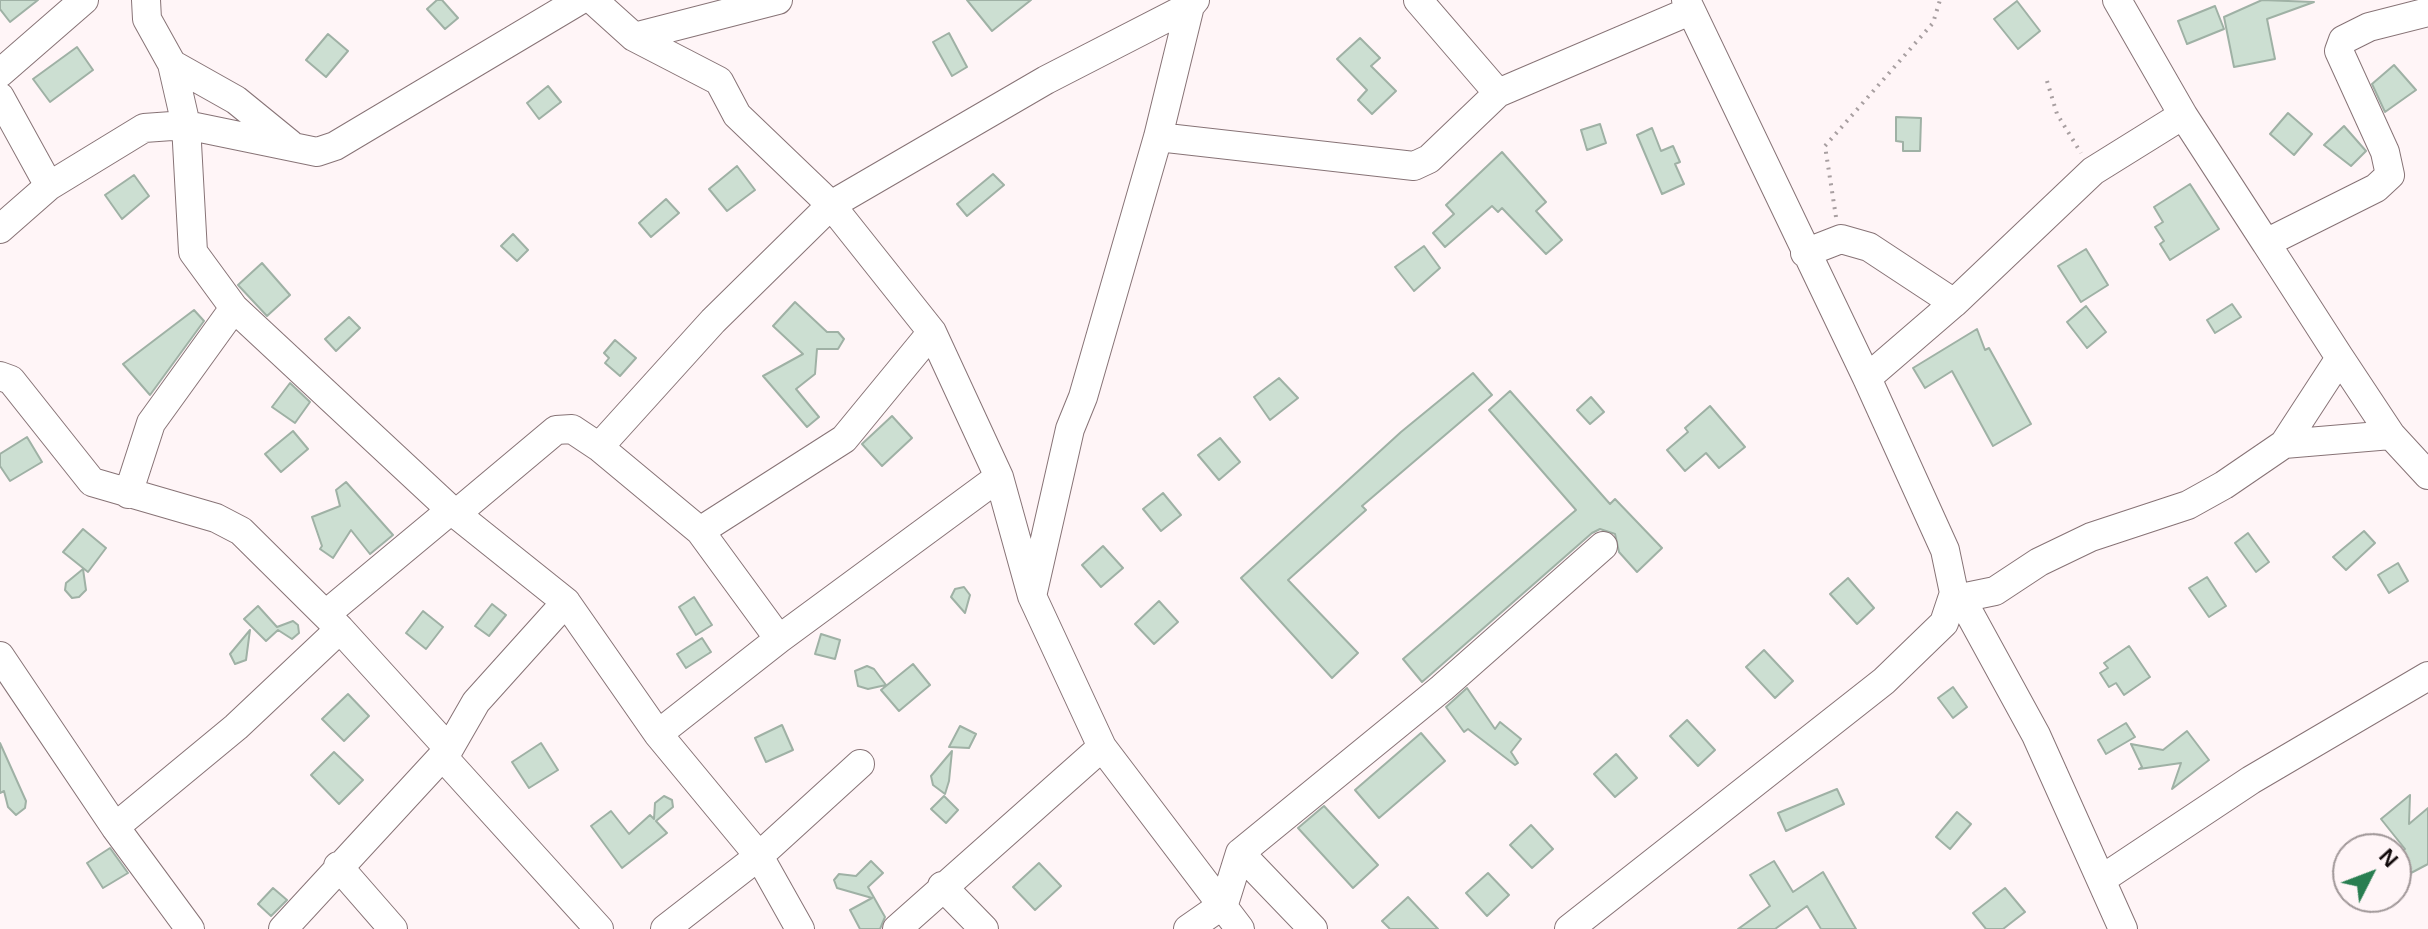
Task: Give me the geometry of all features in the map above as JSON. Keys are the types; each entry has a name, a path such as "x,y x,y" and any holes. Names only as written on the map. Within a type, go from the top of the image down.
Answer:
{"street":[{"path":"0,73 84,0"},
{"path":"146,0 147,19 172,64 186,125 193,252 234,308 454,511 566,602 658,734 759,856 800,929"},
{"path":"0,229 49,186 136,130 186,125 317,152 335,146 580,0"},
{"path":"593,0 634,37 719,81 737,115 831,205 932,332 999,477 1032,596 1102,747 1240,929"},
{"path":"634,37 778,0"},
{"path":"1418,0 1498,93"},
{"path":"1032,596 1070,429 1083,397 1158,137 1192,3"},
{"path":"599,447 713,321 831,205 1046,80 1192,3"},
{"path":"2126,3 2183,115 2391,435 2428,475"},
{"path":"1158,137 1414,166 1429,159 1498,93 1688,6 1867,378 1945,550 1957,596 2036,735 2123,929"},
{"path":"2266,243 2376,188 2390,175 2385,152 2339,51 2343,40 2355,33 2428,12"},
{"path":"172,64 236,100 294,147"},
{"path":"0,97 49,186"},
{"path":"1867,378 1954,303 2093,171 2183,115"},
{"path":"1805,253 1841,239 1884,254 1954,303"},
{"path":"128,494 151,423 234,308"},
{"path":"700,531 844,439 932,332"},
{"path":"1957,596 1995,591 2039,562 2091,537 2188,505 2284,444 2340,358"},
{"path":"0,376 11,380 87,477 128,494 227,522 333,621 449,749"},
{"path":"115,827 236,727 333,621 454,511 556,430 572,429 599,447 700,531 779,639"},
{"path":"2284,444 2391,435"},
{"path":"658,734 779,639 999,477"},
{"path":"1188,929 1224,904 1231,872 1240,853 1442,688 1603,546"},
{"path":"1569,929 1884,681 1944,623 1957,596"},
{"path":"566,602 476,702 444,758 599,929"},
{"path":"0,656 8,690 190,929"},
{"path":"2102,879 2251,780 2428,676"},
{"path":"897,929 1102,747"},
{"path":"283,929 449,749"},
{"path":"665,929 759,856 860,764"},
{"path":"1240,853 1313,929"},
{"path":"338,866 393,929"},
{"path":"942,886 984,929"}],"path":[{"path":"1841,239 1825,146 1933,23 1940,0"},
{"path":"2047,81 2057,114 2093,171"}],"building":[{"path":"0,0 38,0 10,22 0,9"},
{"path":"437,0 442,0 458,18 445,29 427,9"},
{"path":"967,0 1031,0 992,31"},
{"path":"2262,0 2314,2 2267,19 2275,59 2234,67 2224,17"},
{"path":"2017,1 2040,31 2018,49 1994,19"},
{"path":"2215,6 2224,29 2187,44 2178,21"},
{"path":"949,33 967,67 952,76 933,42"},
{"path":"328,34 348,51 326,77 306,60"},
{"path":"1360,38 1380,58 1371,66 1396,91 1372,114 1358,100 1367,90 1337,59"},
{"path":"77,47 93,70 50,102 33,79"},
{"path":"2394,65 2416,90 2385,112 2372,84"},
{"path":"548,86 561,102 539,119 527,103"},
{"path":"2288,113 2312,134 2294,155 2270,134"},
{"path":"1896,117 1921,118 1920,151 1903,151 1903,142 1896,141"},
{"path":"1600,124 1606,143 1587,150 1581,130"},
{"path":"2344,126 2366,151 2351,166 2324,145"},
{"path":"1652,128 1661,151 1673,146 1680,162 1675,164 1684,184 1662,194 1637,135"},
{"path":"1502,152 1546,202 1536,211 1562,240 1546,254 1502,208 1498,212 1492,206 1445,247 1433,233 1454,214 1446,205"},
{"path":"737,166 755,190 727,211 709,189"},
{"path":"993,174 1004,185 967,216 957,204"},
{"path":"134,175 149,196 122,219 105,195"},
{"path":"2190,184 2219,229 2170,260 2160,244 2164,241 2155,227 2163,222 2154,207"},
{"path":"666,199 679,213 651,237 639,223"},
{"path":"513,234 528,250 517,261 501,246"},
{"path":"1424,246 1440,268 1414,291 1395,267"},
{"path":"2086,249 2108,285 2081,302 2058,266"},
{"path":"262,263 290,295 267,316 238,285"},
{"path":"795,302 827,332 838,332 844,339 838,349 817,349 815,374 796,389 819,417 807,427 763,376 803,354 773,326"},
{"path":"2232,304 2241,317 2215,333 2207,320"},
{"path":"2086,306 2106,332 2087,348 2067,322"},
{"path":"194,310 204,321 150,395 123,364"},
{"path":"349,317 360,328 336,351 325,339"},
{"path":"1977,329 1985,350 1989,348 2031,424 1993,446 1952,371 1925,388 1913,368"},
{"path":"615,340 636,358 620,376 605,363 609,358 604,353"},
{"path":"1473,373 1492,395 1362,506 1366,510 1288,580 1358,653 1332,678 1241,578 1401,432"},
{"path":"1279,378 1298,398 1270,420 1254,397"},
{"path":"290,383 310,402 295,423 272,407"},
{"path":"1510,391 1610,504 1615,499 1662,548 1637,572 1619,552 1615,534 1600,529 1592,533 1422,682 1403,659 1576,510 1489,410"},
{"path":"1591,397 1604,412 1590,424 1577,410"},
{"path":"1710,406 1745,447 1719,468 1706,453 1685,471 1667,450 1688,432 1685,428"},
{"path":"892,416 912,438 882,466 862,444"},
{"path":"293,431 308,449 281,472 265,454"},
{"path":"27,437 42,462 10,481 0,466 0,454"},
{"path":"1220,438 1240,462 1219,480 1198,455"},
{"path":"346,482 393,535 370,554 351,530 333,558 320,549 322,546 312,517 340,506 336,490"},
{"path":"1163,493 1181,515 1161,531 1143,509"},
{"path":"83,529 106,548 88,572 63,552"},
{"path":"2364,531 2375,543 2346,570 2333,557"},
{"path":"2248,533 2269,562 2256,572 2235,543"},
{"path":"1103,546 1123,568 1101,587 1082,565"},
{"path":"2398,563 2408,581 2389,593 2378,575"},
{"path":"83,569 86,590 79,597 72,598 65,590 66,583"},
{"path":"2207,577 2226,606 2209,617 2189,588"},
{"path":"1848,578 1874,608 1857,624 1830,594"},
{"path":"964,587 970,595 965,613 951,597 955,589"},
{"path":"694,597 712,625 696,635 679,607"},
{"path":"1159,601 1178,622 1154,644 1135,624"},
{"path":"492,604 506,615 489,636 475,626"},
{"path":"258,606 277,627 293,621 298,625 299,633 292,639 278,630 266,641 244,619"},
{"path":"423,611 443,627 426,649 406,633"},
{"path":"250,630 246,660 235,664 230,654"},
{"path":"821,634 840,640 835,659 815,654"},
{"path":"702,638 711,652 686,668 677,654"},
{"path":"2129,646 2150,677 2124,695 2116,683 2109,687 2100,673 2108,668 2104,663"},
{"path":"1764,650 1793,681 1775,698 1746,667"},
{"path":"913,664 930,685 899,711 881,690"},
{"path":"867,666 874,669 886,685 868,689 858,686 855,671"},
{"path":"1953,687 1967,707 1953,718 1938,698"},
{"path":"1467,688 1495,729 1500,722 1521,739 1511,752 1518,763 1515,765 1468,729 1464,732 1446,707"},
{"path":"348,694 369,716 344,741 322,719"},
{"path":"1687,720 1715,750 1698,766 1670,736"},
{"path":"2126,723 2135,737 2106,754 2098,740"},
{"path":"782,725 793,750 766,762 755,738"},
{"path":"960,726 976,734 969,748 949,747"},
{"path":"2187,731 2209,760 2172,789 2181,763 2139,769 2142,767 2131,744 2163,750"},
{"path":"1421,733 1445,761 1379,818 1355,790"},
{"path":"0,743 26,801 25,808 16,815 8,807 4,791 0,793"},
{"path":"541,743 558,770 529,788 512,762"},
{"path":"952,751 945,794 933,785 931,776"},
{"path":"334,752 363,780 339,804 311,775"},
{"path":"1616,754 1637,778 1615,797 1594,774"},
{"path":"1837,789 1844,804 1786,831 1778,813"},
{"path":"2410,795 2409,824 2428,808 2428,864 2412,872 2412,833 2392,833 2381,819"},
{"path":"664,796 672,800 673,807 656,821 667,833 622,868 591,826 611,811 629,834 650,815 654,819 655,803"},
{"path":"944,796 958,810 946,823 931,809"},
{"path":"1324,806 1378,865 1353,888 1298,828"},
{"path":"1957,812 1971,824 1950,849 1936,837"},
{"path":"1531,825 1553,849 1532,868 1510,845"},
{"path":"110,848 128,873 103,888 87,863"},
{"path":"871,861 883,873 868,887 885,917 880,929 860,929 850,910 872,898 837,888 834,880 839,874 856,876"},
{"path":"1774,861 1793,892 1823,872 1856,929 1821,929 1807,906 1775,929 1738,929 1770,906 1750,875"},
{"path":"1039,863 1061,886 1035,910 1013,887"},
{"path":"1488,873 1509,895 1487,916 1466,893"},
{"path":"273,888 287,900 271,916 258,904"},
{"path":"2005,888 2025,912 2003,929 1986,929 1973,913"},
{"path":"1408,897 1438,929 1390,929 1382,921"}]}
